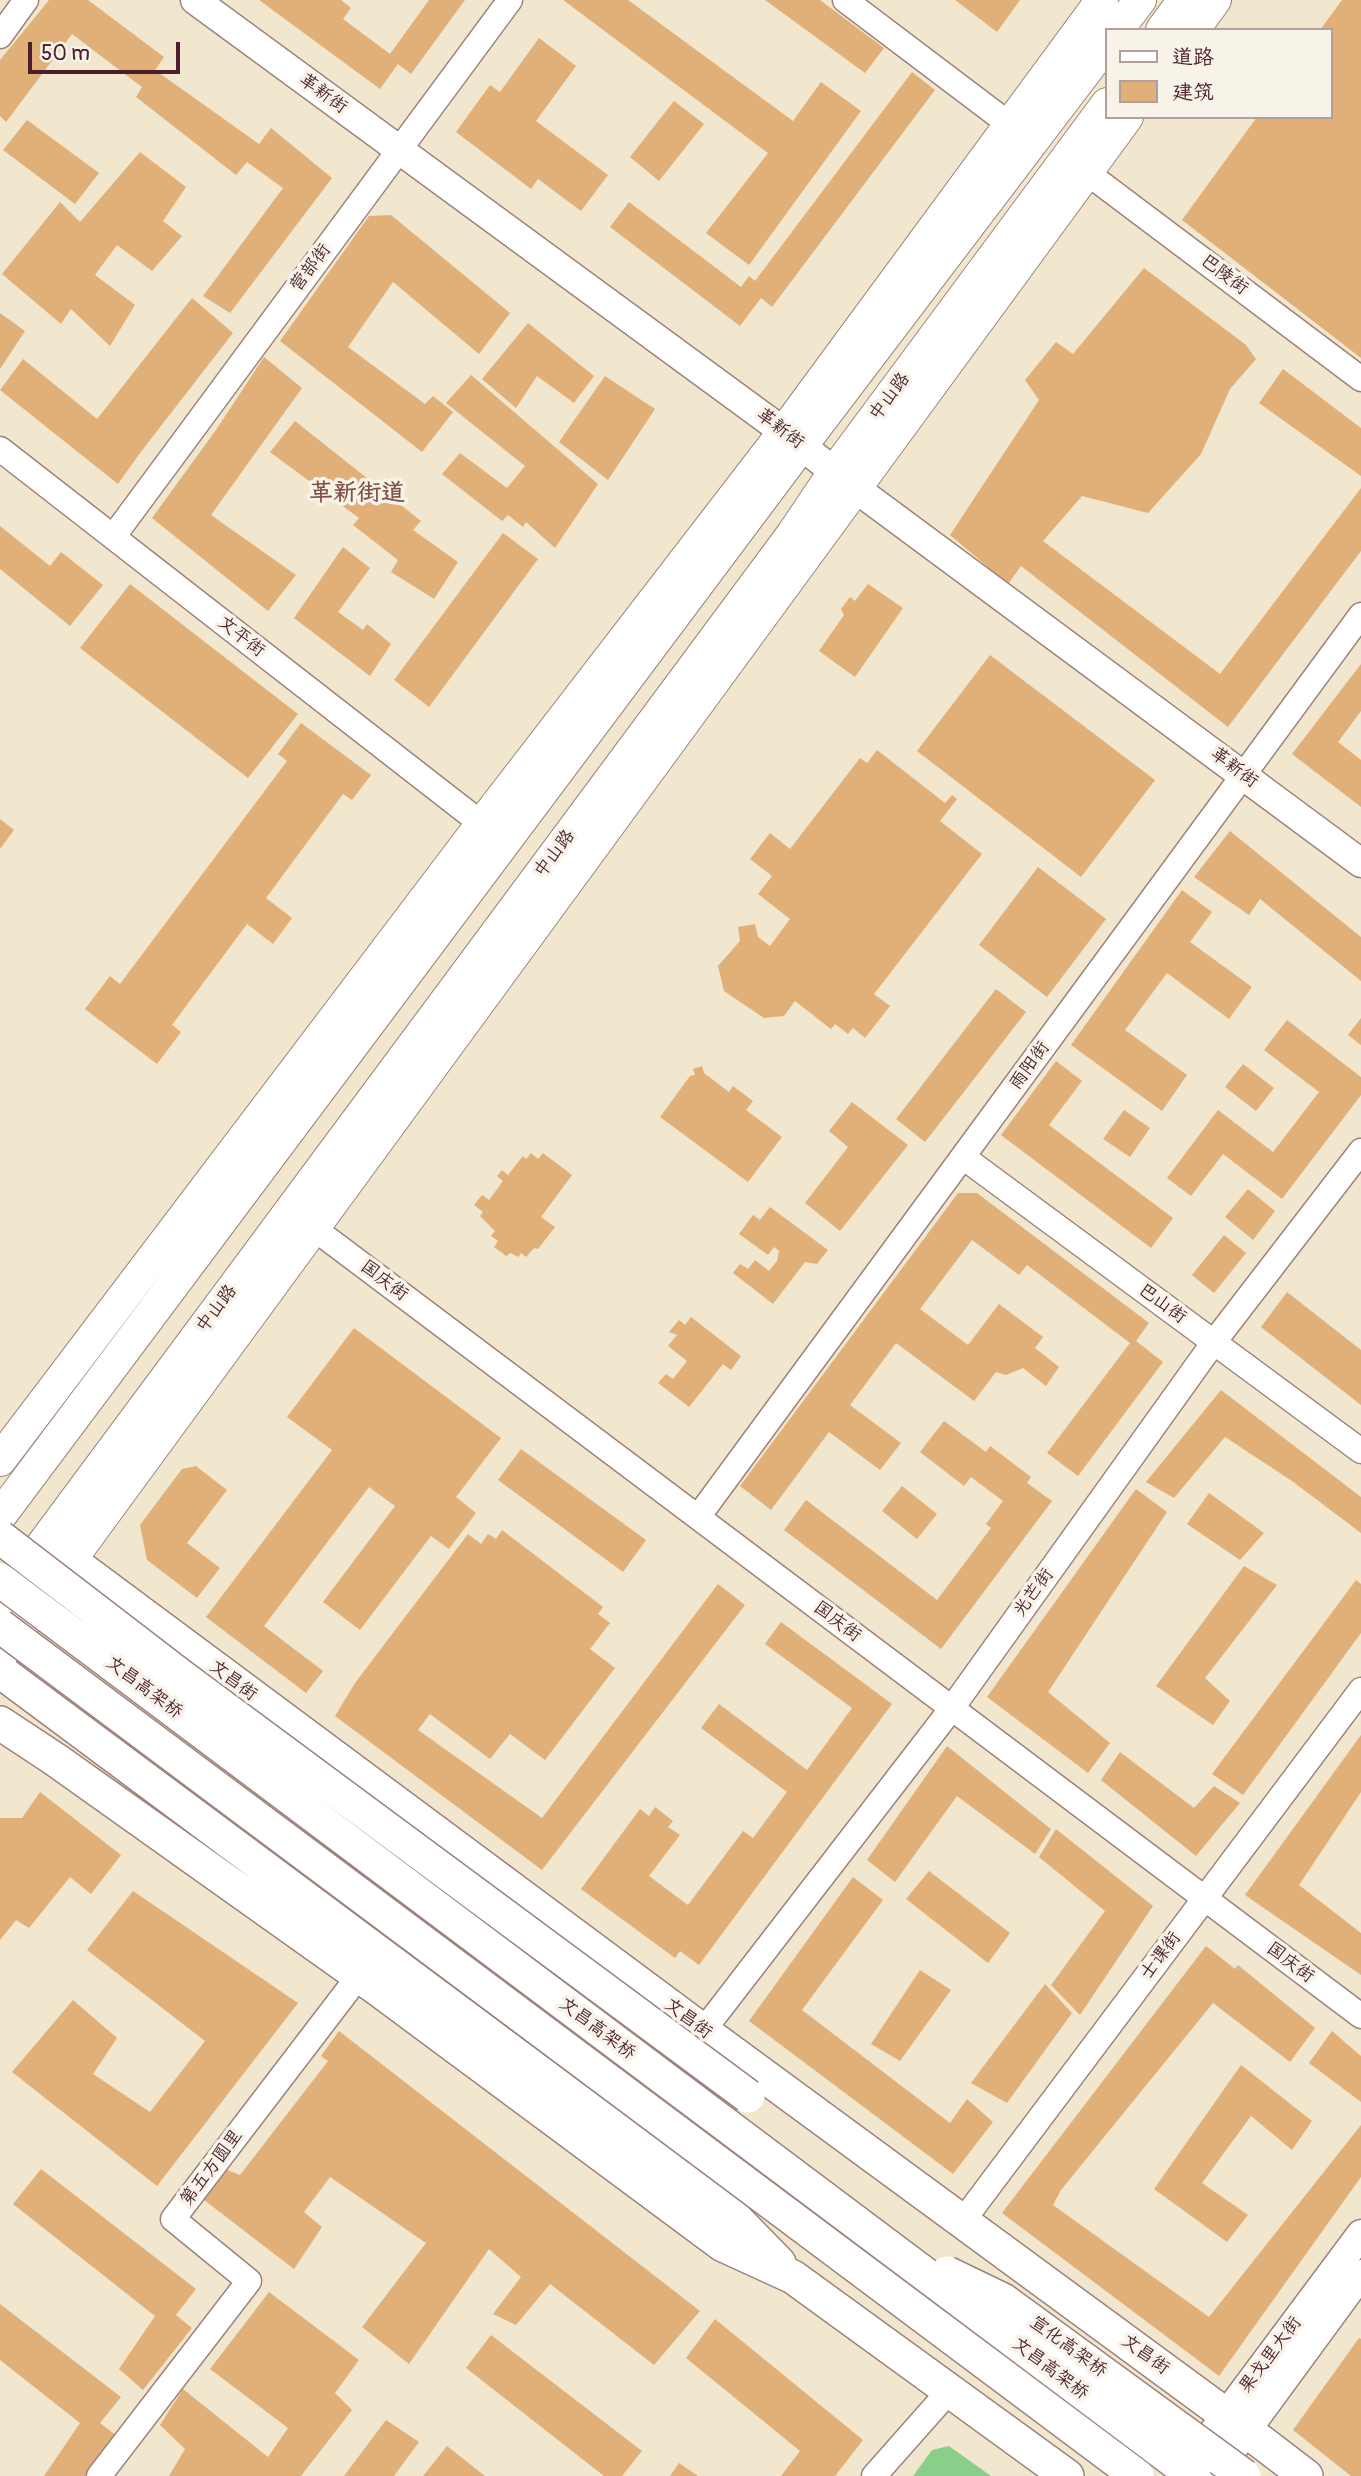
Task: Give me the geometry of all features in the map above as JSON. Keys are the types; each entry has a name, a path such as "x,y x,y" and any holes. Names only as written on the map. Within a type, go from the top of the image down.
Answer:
{"highway":[{"path":"0,1536 60,1567 181,1676 748,2096 901,2177"},
{"path":"60,1567 113,1665"},
{"name":"文昌街","path":"60,1567 703,2031 1306,2476"},
{"name":"文昌高架桥","path":"0,1580 1194,2476"},
{"name":"文昌高架桥","path":"0,1626 1138,2476"},
{"path":"0,1671 735,2218 793,2277 1068,2476"},
{"path":"0,1723 57,1760 389,1997 723,2245 793,2277"},
{"name":"宣化高架桥","path":"878,2241 1003,2300 1244,2476"}],"main road":[{"name":"革新街","path":"195,0 793,439 1361,863"},
{"path":"0,1516 793,439 1009,124 1102,0"},
{"path":"1119,28 1140,0"},
{"path":"1163,28 1184,0"},
{"path":"1195,28 1216,0"},
{"path":"0,1460 482,824 793,439 1106,44"},
{"name":"中山路","path":"0,1602 792,535 845,479 1106,105"},
{"path":"0,1656 60,1567 312,1227 845,479 1126,119"},
{"name":"果戈里大街","path":"1213,2476 1236,2423 1361,2234"},
{"name":"果戈里大街","path":"1180,2476 1236,2423 1361,2274"}],"street":[{"path":"0,36 26,0"},
{"name":"营部街","path":"113,537 510,0"},
{"path":"845,0 1009,124"},
{"name":"巴陵街","path":"1086,172 1361,379"},
{"name":"文平街","path":"0,449 482,824"},
{"name":"雨阳街","path":"698,1517 1361,615"},
{"name":"光芒街","path":"703,2031 951,1708 1214,1342 1361,1151"},
{"name":"巴山街","path":"963,1157 1361,1451"},
{"name":"国庆街","path":"312,1227 1361,2016"},
{"name":"士课街","path":"962,2221 1361,1690"},
{"name":"第五方圆里","path":"99,2476 249,2281 173,2219 358,1977"},
{"path":"874,2476 950,2390"}],"green space":[{"path":"949,2446 991,2476 913,2476 932,2450"}],"building":[{"path":"49,0 88,0 164,57 155,70 259,144 271,128 332,178 230,313 203,296 283,188 247,162 236,175 136,97 142,87 72,34 6,122 0,116 0,60"},
{"path":"259,0 341,0 351,8 343,19 390,54 429,0 465,0 411,74 398,64 380,89"},
{"path":"563,0 628,0 793,121 821,82 861,111 749,265 706,233 768,153"},
{"path":"765,0 820,0 884,48 865,73"},
{"path":"955,0 1020,0 997,32"},
{"path":"1342,0 1361,0 1361,358 1182,220 1256,119 1333,119 1333,28 1321,28"},
{"path":"539,38 576,66 536,121 608,175 581,211 538,179 531,189 456,132 490,85 500,92"},
{"path":"912,72 935,90 772,307 761,298 740,326 610,227 629,202 741,287 749,276 755,281"},
{"path":"674,101 704,124 659,181 630,157"},
{"path":"27,120 99,173 75,204 3,150"},
{"path":"140,152 186,187 163,221 182,236 152,271 117,245 95,275 135,305 110,346 71,309 61,324 2,274 60,202 80,222"},
{"path":"391,215 510,313 479,354 393,282 348,347 425,404 433,396 453,412 422,452 280,341 369,216"},
{"path":"1144,268 1246,345 1256,359 1230,389 1201,454 1148,513 1082,496 1043,541 1220,674 1361,488 1361,551 1228,727 1021,566 1008,584 950,535 1039,400 1025,380 1056,342 1073,354"},
{"path":"192,298 233,333 118,484 0,390 23,359 97,419"},
{"path":"0,313 25,331 0,369"},
{"path":"528,323 594,376 574,403 537,376 516,408 482,379"},
{"path":"264,357 302,388 211,515 296,575 268,611 152,518 216,430"},
{"path":"1283,369 1361,428 1361,476 1259,403"},
{"path":"471,375 598,484 555,548 526,522 523,527 508,515 502,521 442,474 460,453 507,488 525,466 446,403"},
{"path":"605,376 655,409 608,480 559,442"},
{"path":"295,421 421,521 413,530 458,562 434,599 391,572 398,560 353,525 359,518 270,452"},
{"path":"0,526 50,566 61,552 103,585 70,626 0,569"},
{"path":"503,533 538,559 429,707 394,680"},
{"path":"343,547 370,568 338,612 363,630 367,624 391,644 370,676 294,618"},
{"path":"130,584 298,714 248,778 80,648"},
{"path":"868,584 903,608 855,677 819,651 844,615 841,609 850,597 855,601"},
{"path":"990,655 1155,780 1081,877 917,751"},
{"path":"1361,664 1361,711 1338,742 1361,760 1361,807 1292,754"},
{"path":"301,723 371,775 352,800 343,794 266,898 292,918 273,944 247,924 172,1025 181,1032 157,1064 85,1009 110,976 120,984 287,761 278,754"},
{"path":"877,750 945,803 952,795 957,799 940,821 982,854 874,994 890,1006 865,1038 853,1028 848,1034 835,1024 831,1029 795,1001 784,1016 764,1018 724,991 718,966 740,941 738,927 755,924 758,937 770,946 790,919 758,894 772,876 750,859 770,833 790,849 860,758 867,763"},
{"path":"0,819 14,830 0,849"},
{"path":"1230,831 1361,937 1361,981 1260,899 1249,915 1194,877"},
{"path":"1038,867 1106,919 1047,997 979,945"},
{"path":"1182,890 1212,912 1190,942 1252,987 1229,1019 1167,973 1125,1030 1187,1075 1162,1111 1071,1045"},
{"path":"996,989 1026,1012 925,1142 896,1119"},
{"path":"1361,1018 1361,1045 1348,1035"},
{"path":"1287,1020 1361,1077 1361,1095 1282,1199 1223,1154 1191,1196 1167,1178 1218,1110 1273,1152 1319,1092 1264,1050"},
{"path":"1056,1061 1082,1081 1049,1125 1173,1218 1151,1248 1001,1135"},
{"path":"1243,1064 1274,1088 1256,1111 1225,1087"},
{"path":"702,1066 704,1073 729,1092 733,1086 753,1101 746,1110 782,1137 748,1182 660,1117 690,1076 695,1075 693,1069"},
{"path":"852,1102 908,1145 840,1231 805,1203 848,1147 829,1131"},
{"path":"1124,1110 1150,1128 1130,1157 1103,1139"},
{"path":"531,1153 538,1159 543,1153 572,1175 541,1217 555,1227 538,1249 534,1248 526,1257 521,1253 518,1257 511,1253 506,1256 494,1247 498,1241 491,1236 495,1231 480,1216 483,1212 474,1205 482,1195 489,1200 503,1181 497,1176 502,1170 508,1175 523,1156 526,1159"},
{"path":"1248,1189 1275,1211 1253,1240 1225,1217"},
{"path":"958,1193 977,1193 1149,1323 1136,1341 1163,1362 1078,1476 1047,1453 1130,1343 1027,1265 1019,1275 972,1240 920,1309 968,1345 999,1304 1043,1337 1035,1348 1059,1367 1046,1386 1023,1368 1006,1375 996,1372 974,1401 896,1343 850,1405 901,1443 880,1470 829,1432 771,1510 740,1486"},
{"path":"770,1207 828,1250 817,1264 805,1262 773,1304 733,1273 740,1264 748,1269 755,1260 769,1271 777,1261 779,1251 774,1247 768,1255 739,1234 753,1215 760,1220"},
{"path":"1224,1235 1246,1253 1214,1293 1192,1275"},
{"path":"1287,1292 1361,1350 1361,1405 1261,1327"},
{"path":"691,1317 741,1356 731,1370 723,1364 689,1407 658,1383 666,1374 673,1379 687,1361 668,1346 677,1335 669,1332 679,1320 685,1325"},
{"path":"354,1328 501,1438 456,1497 476,1513 449,1549 431,1536 360,1630 323,1602 395,1506 369,1487 264,1626 323,1671 306,1693 206,1617 332,1450 287,1417"},
{"path":"1221,1390 1361,1497 1361,1533 1292,1481 1225,1437 1174,1498 1146,1482"},
{"path":"944,1421 986,1452 990,1446 1031,1477 1027,1483 1052,1501 941,1649 784,1530 806,1500 937,1600 991,1528 986,1524 1003,1501 971,1477 964,1486 920,1452"},
{"path":"521,1449 646,1540 623,1572 498,1480"},
{"path":"196,1466 227,1490 187,1543 220,1568 197,1598 147,1560 140,1525 182,1469"},
{"path":"902,1486 937,1514 917,1539 882,1511"},
{"path":"1136,1489 1167,1512 1048,1692 1110,1743 1088,1773 987,1697"},
{"path":"1209,1493 1264,1533 1240,1560 1187,1524"},
{"path":"502,1530 603,1607 598,1614 610,1623 590,1649 615,1668 545,1760 510,1734 490,1759 430,1714 418,1730 542,1818 718,1584 745,1605 542,1870 335,1716 355,1683 468,1534 481,1544 488,1534 496,1539"},
{"path":"1244,1566 1277,1585 1205,1678 1230,1701 1213,1725 1156,1686"},
{"path":"1356,1580 1361,1584 1361,1633 1243,1795 1212,1774"},
{"path":"781,1622 892,1704 699,1965 680,1951 675,1958 581,1889 640,1809 649,1816 655,1807 673,1821 668,1827 680,1835 649,1876 688,1905 743,1831 753,1838 787,1792 701,1728 719,1704 807,1770 852,1708 765,1644"},
{"path":"1361,1735 1361,1792 1299,1885 1361,1933 1361,1975 1245,1895"},
{"path":"947,1746 1051,1829 1035,1854 957,1796 895,1882 867,1860"},
{"path":"1120,1752 1194,1808 1214,1786 1240,1803 1196,1856 1101,1780"},
{"path":"40,1792 121,1855 91,1894 70,1877 29,1928 16,1920 0,1940 0,1818 22,1818"},
{"path":"1056,1829 1153,1906 1080,2015 1051,1985 1105,1911 1039,1857"},
{"path":"929,1871 1010,1933 988,1963 906,1899"},
{"path":"853,1877 883,1900 802,2010 950,2123 967,2099 993,2122 953,2174 749,2021"},
{"path":"133,1891 298,2003 157,2186 12,2072 73,2000 117,2038 93,2074 150,2112 205,2041 87,1950"},
{"path":"1206,1946 1235,1969 1238,1965 1315,2028 1290,2062 1213,2003 1061,2190 1053,2205 1209,2317 1361,2125 1361,2177 1219,2376 1002,2213"},
{"path":"920,1970 951,1990 900,2061 871,2044"},
{"path":"1045,1984 1072,2013 1007,2103 971,2083"},
{"path":"339,2031 700,2311 654,2365 550,2284 516,2325 493,2314 521,2277 489,2249 409,2364 362,2327 426,2243 330,2177 304,2212 322,2227 294,2269 204,2200 225,2169 240,2175 328,2061 321,2056"},
{"path":"1332,2031 1361,2056 1361,2102 1309,2063"},
{"path":"1241,2065 1312,2121 1292,2150 1251,2116 1202,2183 1248,2215 1227,2242 1154,2189"},
{"path":"41,2169 196,2289 176,2315 192,2328 143,2390 119,2369 155,2316 13,2204"},
{"path":"269,2292 359,2360 335,2393 352,2410 301,2476 169,2476 185,2449 160,2425 183,2389 268,2457 288,2428 210,2369"},
{"path":"0,2304 121,2397 100,2423 117,2436 85,2476 44,2476 80,2423 0,2360"},
{"path":"715,2319 863,2440 835,2476 781,2476 800,2451 686,2358"},
{"path":"491,2335 642,2451 622,2476 604,2476 466,2368"},
{"path":"1359,2338 1361,2476 1351,2476 1293,2430"},
{"path":"386,2420 419,2442 394,2476 344,2476"},
{"path":"447,2446 485,2476 423,2476"},
{"path":"679,2463 698,2476 670,2476"}],"district":[{"name":"革新街道","path":"357,494"}]}
